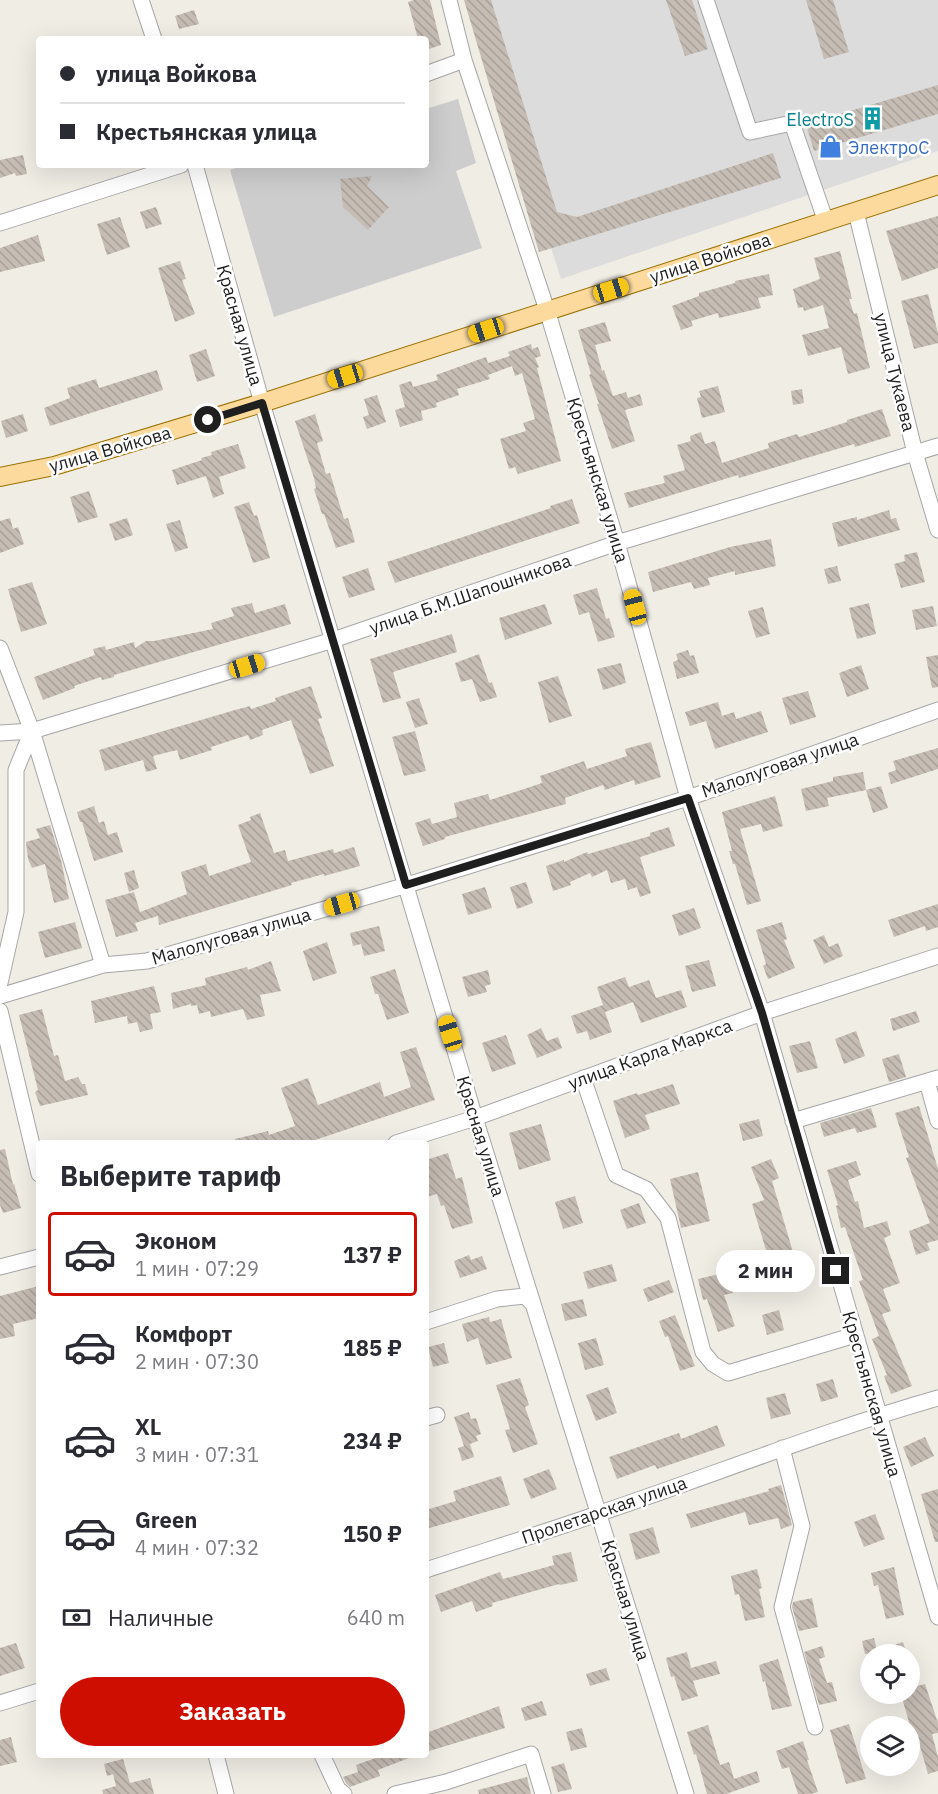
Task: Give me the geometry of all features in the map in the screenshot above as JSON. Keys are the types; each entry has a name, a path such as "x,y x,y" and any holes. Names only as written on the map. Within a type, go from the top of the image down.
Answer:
{"main road":[{"name":"улица Войкова","path":"0,477 54,466 262,403 938,185"}],"street":[{"path":"141,0 153,36"},
{"name":"Крестьянская улица","path":"449,0 464,60 547,310 617,543 688,798 762,1013 938,1617"},
{"path":"706,0 750,132 792,123 826,222"},
{"path":"429,73 464,60"},
{"path":"0,223 172,168"},
{"name":"Красная улица","path":"196,168 262,403 475,1118 686,1794"},
{"name":"улица Тукаева","path":"856,212 915,453 938,530"},
{"name":"улица Б.М.Шапошникова","path":"0,733 32,731 333,640 617,543 938,446"},
{"path":"0,648 32,731 103,965"},
{"name":"Малолуговая улица","path":"0,996 103,965 147,961 406,885 688,798 938,710"},
{"path":"0,983 16,912 16,770 32,731"},
{"name":"улица Карла Маркса","path":"405,1140 475,1118 762,1013 938,956"},
{"path":"0,1011 36,1161"},
{"path":"583,1078 616,1175 646,1189 668,1218 703,1352 713,1364 728,1373 855,1335"},
{"path":"793,1121 932,1080 938,1121"},
{"path":"0,1268 36,1258"},
{"path":"429,1321 497,1299 525,1296 533,1304"},
{"name":"Пролетарская улица","path":"429,1569 600,1514 782,1448 938,1398"},
{"path":"782,1448 802,1526 782,1607 815,1727"},
{"path":"0,1703 36,1692"},
{"path":"395,1794 446,1782 531,1754 543,1794"},
{"path":"217,1758 226,1794"},
{"path":"323,1758 338,1789 344,1794"}],"shaded area":[{"path":"473,0 938,0 938,151 561,279"},
{"path":"458,99 476,163 456,171 482,248 274,317 230,170 236,168 429,168 429,108"}],"building":[{"path":"430,0 441,45 429,49 429,36 417,36 408,2"},
{"path":"464,0 491,0 557,212 577,217 773,153 781,178 539,252"},
{"path":"666,0 692,0 708,49 685,56"},
{"path":"806,0 833,0 849,52 824,59"},
{"path":"194,10 199,24 179,29 175,16"},
{"name":"ElectroS","path":"938,85 938,114 814,151 806,124"},
{"path":"23,155 27,174 16,176 15,173 0,178 0,160"},
{"path":"372,176 367,186 389,207 368,230 343,207 340,179"},
{"path":"156,207 162,224 146,229 140,212"},
{"path":"938,216 938,268 902,281 886,231"},
{"path":"120,217 130,247 107,255 97,224"},
{"path":"38,235 45,261 0,272 0,248"},
{"path":"840,251 852,299 849,299 854,314 857,313 870,368 848,374 841,347 808,356 802,335 829,328 823,305 804,311 803,307 798,308 793,289 820,279 814,258"},
{"path":"180,261 186,279 182,280 195,314 175,322 158,268"},
{"path":"769,274 773,295 758,298 761,308 719,318 718,313 691,321 693,326 681,330 672,306 699,296 699,293 735,283 735,281"},
{"path":"928,294 938,333 938,343 914,349 901,301"},
{"path":"605,322 611,341 595,345 602,371 604,370 613,396 626,392 628,398 640,394 643,405 625,410 635,441 612,449 597,404 599,404 578,330"},
{"path":"531,344 532,349 538,347 541,356 535,358 561,461 518,474 515,467 509,469 500,439 526,431 523,423 535,419 522,373 515,376 512,366 488,375 490,379 457,389 459,395 436,403 437,407 421,411 423,420 400,427 395,410 405,407 399,385 411,381 413,387 438,380 436,375 486,357 488,363 510,356 508,352"},
{"path":"206,349 215,376 197,382 189,355"},
{"path":"157,370 163,390 50,426 44,408 70,398 67,388 96,379 99,388"},
{"path":"718,386 725,412 702,418 697,398 701,397 699,391"},
{"path":"802,389 804,403 793,405 791,391"},
{"path":"377,395 386,422 367,429 363,417 369,415 364,399"},
{"path":"882,409 891,436 855,447 854,444 739,478 738,475 629,508 624,493 665,483 663,476 685,470 677,445 691,441 690,436 701,432 705,444 715,441 722,463 769,448 768,443 797,434 799,437"},
{"path":"23,414 28,431 6,438 1,421"},
{"path":"315,414 323,441 317,443 326,474 330,473 344,519 348,518 355,542 336,548 324,514 322,514 314,489 316,488 314,478 295,421"},
{"path":"238,444 246,468 219,477 224,494 213,498 206,476 177,485 172,470 202,460 201,458 212,455 211,452"},
{"path":"89,491 98,517 78,523 70,497"},
{"path":"572,499 580,523 395,583 387,562"},
{"path":"249,502 254,516 257,515 270,558 253,563 234,507"},
{"path":"889,510 891,519 896,518 900,530 838,547 832,523 857,517 857,520"},
{"path":"10,518 13,529 18,527 24,544 0,553 0,521"},
{"path":"127,518 133,535 115,541 109,524"},
{"path":"180,520 188,548 175,552 166,524"},
{"path":"771,539 776,566 735,575 735,571 708,578 710,585 694,589 691,582 653,592 648,572 730,547"},
{"path":"917,552 925,582 901,588 894,564 905,561 904,555"},
{"path":"837,566 841,581 828,584 824,569"},
{"path":"368,568 375,590 349,598 342,577"},
{"path":"32,582 47,624 21,632 8,589"},
{"path":"597,588 606,619 609,618 615,637 598,642 589,612 579,615 573,595"},
{"path":"252,603 255,613 285,604 291,624 114,675 114,677 102,680 101,677 43,700 34,677 95,655 93,649 105,646 106,650 134,642 135,648 146,641 213,629 211,623 234,616 231,608"},
{"path":"869,603 876,634 857,639 849,608"},
{"path":"545,604 552,624 505,640 499,618"},
{"path":"933,606 937,626 916,630 912,610"},
{"path":"763,607 770,634 756,638 748,611"},
{"path":"452,634 457,652 393,672 401,698 383,703 370,659"},
{"path":"688,650 690,656 694,655 699,673 677,679 673,662 678,660 676,654"},
{"path":"479,654 489,683 492,682 497,697 480,702 472,679 461,682 455,663"},
{"path":"938,655 938,687 932,688 926,657"},
{"path":"621,663 626,683 603,690 597,669"},
{"path":"861,665 869,689 847,697 839,673"},
{"path":"558,676 572,716 549,723 538,682"},
{"path":"311,686 322,718 318,719 334,766 310,774 291,720 262,730 263,735 250,740 248,735 180,760 177,750 153,756 157,769 146,772 143,760 105,771 99,750 235,710 250,706 251,709"},
{"path":"808,691 816,717 790,725 782,698"},
{"path":"419,698 428,724 415,728 406,702"},
{"path":"718,702 722,716 734,712 736,719 761,711 768,732 715,749 706,721 690,726 685,712"},
{"path":"415,731 426,771 404,776 392,737"},
{"path":"651,742 661,777 635,785 634,780 605,790 603,785 565,798 566,804 445,837 445,839 423,846 415,823 430,818 432,824 457,817 454,803 488,794 490,800 542,783 540,776 584,761 587,769 627,756 625,749"},
{"path":"938,748 938,769 891,784 888,773 896,770 893,761"},
{"path":"863,772 866,790 827,798 829,806 806,811 801,789 833,781 833,777"},
{"path":"881,786 888,808 873,813 866,790"},
{"path":"775,796 783,826 763,832 761,824 740,829 761,901 747,905 729,851 732,851 722,812"},
{"path":"94,806 99,823 104,821 108,835 117,832 123,852 94,861 77,812"},
{"path":"260,813 274,853 285,850 288,861 333,849 334,853 354,847 360,866 291,883 292,885 159,925 158,916 135,923 138,931 116,937 105,900 134,892 140,912 187,894 181,872 206,864 209,876 251,862 238,825 251,820 250,817"},
{"path":"50,825 61,860 69,899 54,903 45,864 32,868 28,859 26,842 40,838 36,829"},
{"path":"669,827 675,846 640,857 651,893 640,897 637,887 628,890 625,879 611,883 607,870 592,877 590,873 570,882 571,885 553,891 546,866 564,860 564,862 587,852 588,854 650,836 650,833"},
{"path":"134,870 139,888 129,892 124,873"},
{"path":"526,882 533,903 517,909 510,887"},
{"path":"485,887 492,908 468,915 462,894"},
{"path":"938,904 938,927 926,931 925,926 894,937 888,920"},
{"path":"694,908 701,928 679,936 672,915"},
{"path":"75,922 82,948 45,958 38,932"},
{"path":"782,922 787,939 784,940 795,968 768,979 756,930"},
{"path":"379,926 385,951 364,956 361,944 353,946 350,933"},
{"path":"824,935 829,947 838,943 843,956 824,964 813,940"},
{"path":"327,942 337,973 313,981 303,951"},
{"path":"709,960 716,986 692,992 685,966"},
{"path":"271,961 281,991 260,995 265,1016 247,1020 243,1009 211,1017 210,1011 199,1014 197,1005 191,1006 191,1004 173,1009 171,993 206,985 205,978 247,967 248,970"},
{"path":"395,969 409,1013 387,1020 370,977"},
{"path":"488,970 491,984 485,986 487,992 468,997 462,977"},
{"path":"625,977 629,987 649,980 656,998 681,990 687,1007 641,1023 633,1002 605,1012 612,1032 590,1040 587,1031 577,1034 571,1016 603,1005 597,987"},
{"path":"154,986 161,1012 150,1014 153,1029 140,1032 137,1022 128,1024 127,1016 95,1023 91,1001"},
{"path":"42,1009 54,1056 58,1055 65,1081 78,1077 82,1084 85,1084 88,1095 40,1106 19,1015"},
{"path":"916,1011 920,1022 893,1031 890,1019"},
{"path":"541,1028 547,1041 558,1037 562,1048 537,1058 527,1035"},
{"path":"856,1031 865,1056 844,1064 835,1039"},
{"path":"506,1035 516,1064 492,1072 482,1043"},
{"path":"810,1041 818,1068 797,1073 789,1046"},
{"path":"416,1047 435,1100 315,1140 235,1140 268,1131 269,1135 295,1126 281,1088 308,1078 318,1105 380,1082 384,1097 411,1087 400,1052"},
{"path":"899,1054 906,1077 889,1082 882,1059"},
{"path":"673,1084 680,1104 645,1115 650,1129 625,1138 613,1101"},
{"path":"919,1106 938,1169 938,1240 927,1243 930,1250 916,1255 909,1231 930,1223 906,1158 909,1157 895,1113"},
{"path":"871,1108 877,1127 857,1133 855,1128 824,1137 820,1123"},
{"path":"759,1119 763,1136 743,1141 739,1124"},
{"path":"541,1124 551,1160 519,1170 509,1133"},
{"path":"5,1149 21,1208 3,1213 0,1205 0,1150"},
{"path":"448,1153 456,1179 462,1177 473,1223 452,1229 444,1205 441,1206 437,1194 429,1196 429,1159"},
{"path":"771,1159 779,1178 772,1181 798,1269 774,1276 752,1204 764,1200 751,1167"},
{"path":"856,1161 861,1175 848,1180 855,1202 858,1201 864,1228 887,1221 891,1235 884,1238 900,1283 883,1289 891,1311 882,1314 912,1386 891,1394 884,1376 887,1375 872,1339 879,1336 859,1281 863,1280 845,1227 841,1228 836,1206 838,1205 827,1170"},
{"path":"698,1172 710,1221 681,1228 670,1179"},
{"path":"575,1196 583,1223 563,1229 555,1202"},
{"path":"639,1203 646,1223 627,1229 620,1210"},
{"path":"469,1255 471,1260 482,1256 487,1269 460,1278 454,1261"},
{"path":"612,1264 617,1281 588,1289 583,1272"},
{"path":"728,1272 733,1293 724,1295 735,1326 718,1332 707,1299 703,1300 698,1279"},
{"path":"669,1280 674,1292 648,1302 643,1289"},
{"path":"36,1287 36,1319 13,1324 15,1336 0,1339 0,1296"},
{"path":"583,1299 587,1316 565,1321 561,1304"},
{"path":"779,1310 784,1330 767,1335 762,1315"},
{"path":"675,1315 695,1366 680,1371 668,1336 665,1337 659,1321"},
{"path":"489,1317 490,1322 501,1319 512,1358 486,1365 478,1338 467,1342 462,1324"},
{"path":"596,1338 604,1365 585,1370 578,1343"},
{"path":"444,1343 449,1363 433,1367 429,1347"},
{"path":"520,1378 529,1405 525,1407 538,1444 513,1453 505,1430 510,1429 496,1385"},
{"path":"833,1379 838,1397 821,1402 816,1384"},
{"path":"608,1387 617,1413 596,1421 586,1395"},
{"path":"785,1393 791,1414 771,1419 766,1398"},
{"path":"469,1412 471,1419 476,1418 481,1434 476,1436 478,1441 464,1446 454,1417"},
{"path":"717,1425 725,1446 657,1469 655,1465 617,1479 609,1457 679,1433 681,1439"},
{"path":"925,1437 934,1456 911,1467 903,1447"},
{"path":"470,1444 474,1457 462,1461 458,1448"},
{"path":"549,1469 557,1489 531,1499 523,1479"},
{"path":"501,1476 510,1505 429,1528 429,1509 456,1501 453,1491"},
{"path":"781,1485 792,1525 781,1529 778,1518 749,1525 745,1512 691,1528 686,1514 769,1491 768,1489"},
{"path":"938,1489 938,1542 935,1542 921,1494"},
{"path":"875,1514 885,1539 864,1547 854,1522"},
{"path":"653,1527 660,1553 636,1560 629,1534"},
{"path":"571,1552 578,1581 559,1584 492,1603 493,1606 476,1612 472,1601 441,1612 435,1595 500,1572 503,1579 554,1565 552,1556"},
{"path":"894,1567 904,1615 886,1619 878,1585 874,1586 871,1573"},
{"path":"757,1569 762,1588 759,1589 765,1617 745,1621 739,1594 735,1595 731,1576"},
{"path":"812,1598 818,1627 799,1631 792,1607 793,1602"},
{"path":"874,1638 876,1644 863,1644 862,1641"},
{"path":"16,1643 25,1668 0,1676 0,1648"},
{"path":"822,1646 825,1657 819,1659 827,1683 832,1682 837,1701 819,1705 804,1652"},
{"path":"687,1652 691,1668 716,1661 720,1674 693,1681 698,1696 682,1701 674,1676 671,1677 666,1658"},
{"path":"778,1659 792,1706 772,1710 759,1665"},
{"path":"606,1668 610,1680 590,1686 586,1674"},
{"path":"925,1684 938,1723 938,1733 932,1734 938,1757 938,1771 928,1774 920,1746 920,1716 907,1716 904,1704 920,1704 920,1685"},
{"path":"542,1701 547,1715 525,1721 521,1708"},
{"path":"499,1706 505,1728 429,1751 429,1732"},
{"path":"849,1724 860,1760 860,1776 865,1776 866,1779 846,1784 830,1730"},
{"path":"708,1725 720,1765 729,1762 734,1779 757,1771 760,1782 726,1794 707,1794 696,1754 694,1755 687,1732"},
{"path":"582,1728 587,1747 571,1751 566,1732"},
{"path":"11,1737 17,1762 0,1766 0,1740"},
{"path":"803,1741 818,1792 811,1794 798,1794 789,1767 782,1769 776,1751"},
{"path":"376,1758 409,1758 378,1770 380,1776 350,1787 343,1777 358,1772 356,1765"},
{"path":"123,1759 130,1783 150,1778 154,1794 103,1794 102,1790 116,1786 113,1774 107,1776 104,1764"},
{"path":"564,1763 572,1789 558,1792 551,1767"},
{"path":"527,1777 531,1794 479,1794 478,1790"}],"place":[{"name":"ElectroS","path":"872,119"},
{"name":"ЭлектроС","path":"830,147"}],"route":[{"path":"208,420 262,403 406,885 688,798 762,1013 836,1271"}]}
